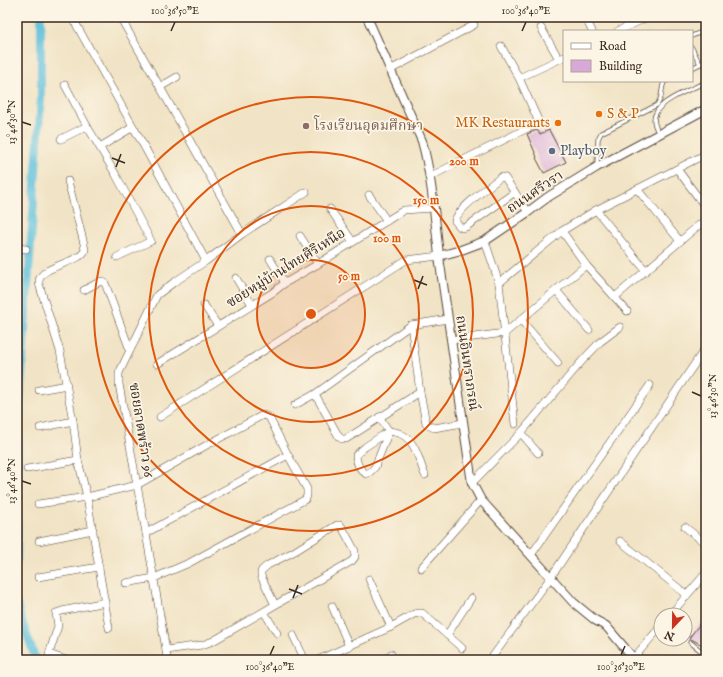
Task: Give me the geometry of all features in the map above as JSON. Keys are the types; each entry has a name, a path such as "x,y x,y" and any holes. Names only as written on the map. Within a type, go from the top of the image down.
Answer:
{"street":[{"path":"72,17 206,260"},
{"path":"120,17 242,234"},
{"name":"ถนนอินทราภรณ์","path":"367,17 422,141 426,155 472,483 481,500 573,602 595,620 606,626 634,660"},
{"path":"585,17 592,30"},
{"path":"620,30 648,17"},
{"path":"390,70 474,25"},
{"path":"519,78 561,58 541,28"},
{"path":"429,177 536,124 538,120 519,78 501,46"},
{"path":"160,87 177,77"},
{"path":"65,85 87,126 116,174 151,241 117,257"},
{"name":"ถนนศรีวรา","path":"439,256 485,241 548,197 596,167 706,109"},
{"path":"61,139 87,126"},
{"path":"100,147 133,127"},
{"path":"499,283 562,231 596,210 706,154"},
{"path":"678,169 706,208"},
{"path":"515,192 466,227 460,227 455,221 457,215 464,208 501,177 506,178 528,212"},
{"path":"68,181 85,250 82,255 50,269 41,275 39,280 60,351 67,385 78,460 87,497 109,628"},
{"path":"638,189 680,241"},
{"name":"ซอยลาดพร้าว 96","path":"167,660 154,578 119,384 119,373 158,295 242,234 306,192"},
{"path":"369,195 387,221"},
{"name":"ซอยหมู่บ้านไทยศิริเหนือ","path":"157,364 404,210 434,208"},
{"path":"330,209 353,242"},
{"path":"596,210 646,271"},
{"path":"615,297 706,219"},
{"path":"562,231 586,265 628,311"},
{"path":"300,236 318,264"},
{"path":"485,241 499,283 515,424"},
{"path":"17,248 26,249"},
{"path":"160,417 406,260 439,256"},
{"path":"270,259 285,283"},
{"path":"451,340 505,333 586,265"},
{"path":"236,278 252,305"},
{"path":"84,290 101,281 105,283 130,350"},
{"path":"556,290 588,330"},
{"path":"204,305 218,326"},
{"path":"295,405 315,394 411,325 448,319"},
{"path":"521,320 558,363"},
{"path":"411,325 420,392 426,423 434,428 463,423"},
{"path":"472,483 521,433 600,342 620,327"},
{"path":"490,660 551,577 706,348"},
{"path":"39,390 67,385"},
{"path":"531,555 650,385"},
{"path":"315,394 339,437 342,439 346,438 420,392"},
{"path":"38,504 87,497 137,485 263,415 269,417 307,489 306,499 189,563 154,578 126,583"},
{"path":"379,417 389,432"},
{"path":"40,428 73,420"},
{"path":"389,432 375,467 366,474 362,471 356,460 356,455 365,447 389,432 400,433 407,437 413,444 425,474"},
{"path":"521,433 538,453"},
{"path":"146,533 288,455"},
{"path":"27,469 78,460"},
{"path":"421,568 481,500"},
{"path":"166,650 202,645 213,641 352,561 356,557 355,551 340,525 337,525 295,551 268,565 262,570 261,576 275,605"},
{"path":"685,527 706,544"},
{"path":"39,541 92,530"},
{"path":"620,541 687,595"},
{"path":"38,577 99,567"},
{"path":"677,607 706,572"},
{"path":"369,579 391,627"},
{"path":"447,635 471,598"},
{"path":"66,660 49,654 58,626 56,613 105,602"},
{"path":"332,606 349,646"},
{"path":"264,612 277,633"},
{"path":"318,660 391,627 414,614 419,613 462,648"},
{"path":"293,635 305,660"},
{"path":"634,660 653,636"},
{"path":"385,660 391,654"}],"lane":[{"path":"693,36 701,32 706,40"},
{"path":"693,50 700,64"},
{"path":"693,68 706,61"},
{"path":"596,167 598,139 601,132 657,105 662,98 662,86 664,82"},
{"path":"659,134 654,120 655,113 658,109 667,101 706,82"},
{"path":"693,644 706,655"}],"building":[{"name":"Playboy","path":"537,130 540,134 549,130 566,162 544,173 536,158 537,157 527,134"},
{"path":"706,616 706,647 693,640 693,633"}],"waterway":[{"path":"17,559 18,443 41,99 41,17"},
{"path":"17,605 36,660"}],"place":[{"name":"S & P","path":"599,114"},
{"name":"MK Restaurants","path":"558,123"},
{"name":"โรงเรียนอุดมศึกษา","path":"306,126"},
{"name":"Playboy","path":"552,151"}]}
